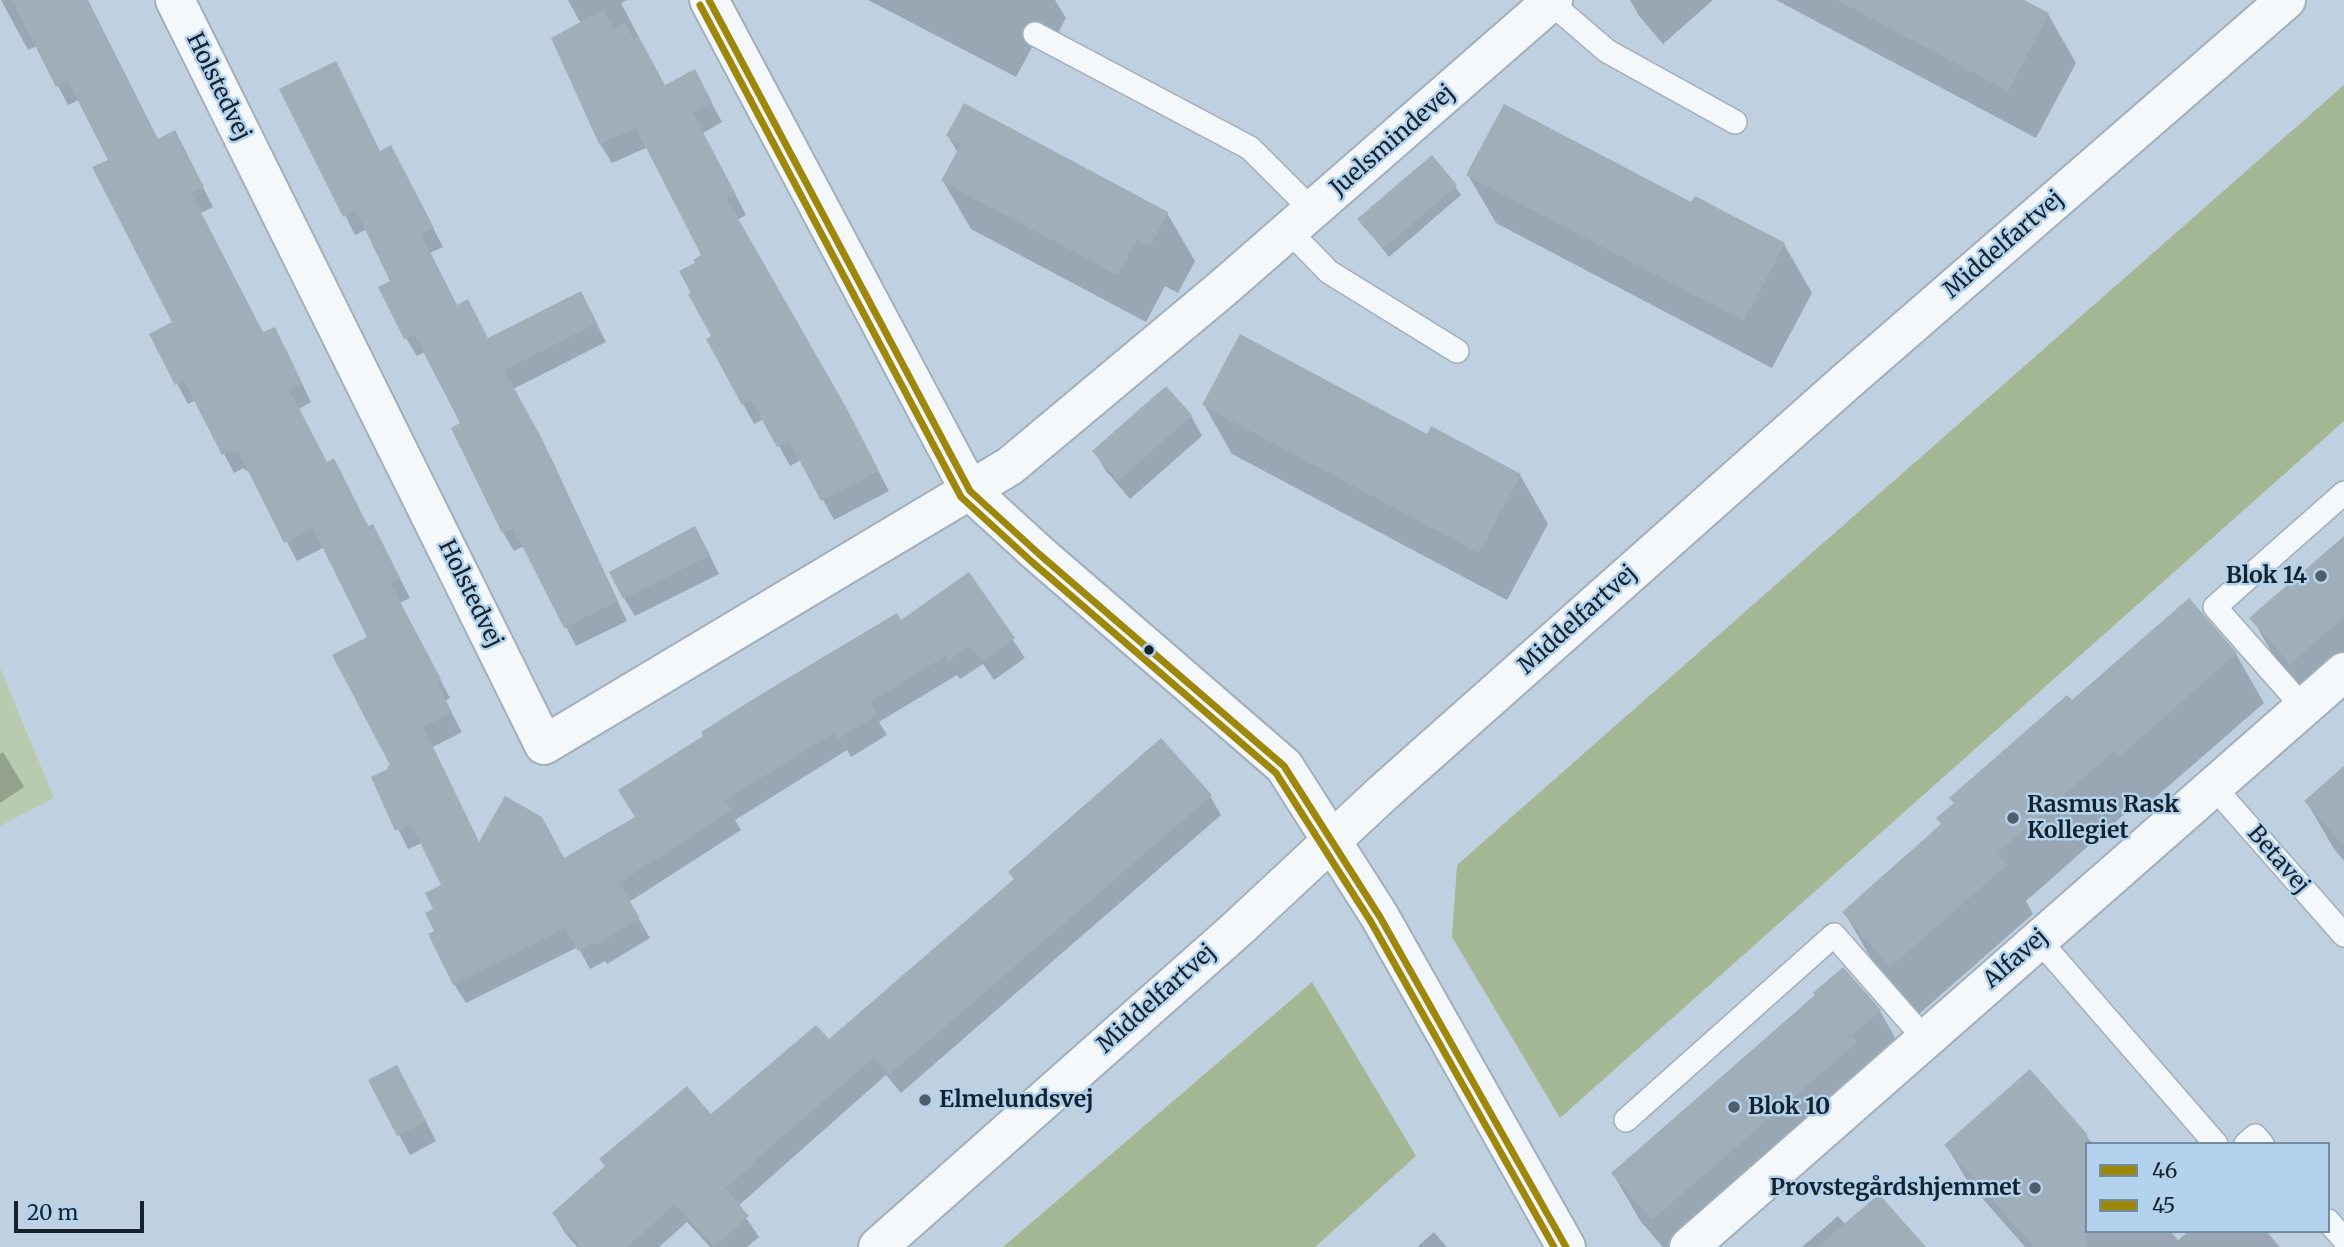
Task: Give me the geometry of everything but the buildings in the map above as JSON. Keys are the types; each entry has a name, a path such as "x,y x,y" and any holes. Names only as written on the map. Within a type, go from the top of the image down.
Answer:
{"street":[{"name":"Holstedvej","path":"175,0 544,745 970,491"},
{"path":"709,0 970,491 1284,766 1380,917 1566,1247"},
{"name":"Middelfartvej","path":"878,1247 1236,930 1331,840 1848,380 2286,0"},
{"name":"Juelsmindevej","path":"970,491 1010,467 1301,221 1551,1"},
{"name":"Alfavej","path":"1689,1247 2212,785 2344,672"}],"lane":[{"path":"1551,1 1607,51 1735,122"},
{"path":"1035,34 1250,148 1301,221 1329,272 1457,351"},
{"path":"2303,707 2215,607 2344,493"},
{"name":"Betavej","path":"2212,785 2344,935"},
{"path":"1626,1120 1834,935 1925,1039"},
{"path":"2038,939 2214,1142"},
{"path":"2330,1223 2344,1239"}],"green space":[{"path":"2344,85 2344,421 1560,1118 1452,937 1457,865"},
{"path":"0,668 54,798 0,826"},
{"path":"1312,982 1416,1156 1315,1247 1003,1247"}],"transit line":[{"name":"46","path":"709,0 970,491 1284,766 1380,917 1566,1247"},
{"name":"45","path":"700,5 961,497 1276,773 1371,922 1554,1247"}],"place":[{"name":"Blok 14","path":"2321,576"},
{"name":"Rasmus Rask Kollegiet","path":"2013,818"},
{"name":"Elmelundsvej","path":"925,1100"},
{"name":"Blok 10","path":"1734,1107"},
{"name":"Provstegårdshjemmet","path":"2035,1188"}]}
